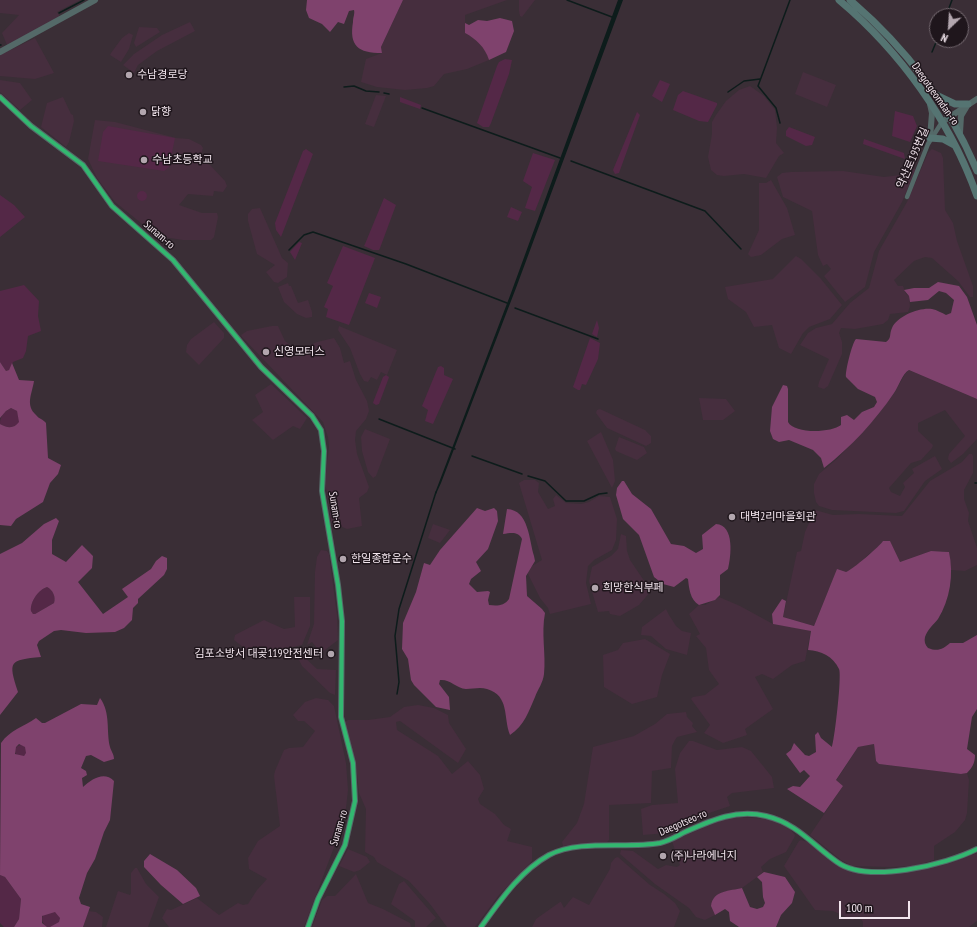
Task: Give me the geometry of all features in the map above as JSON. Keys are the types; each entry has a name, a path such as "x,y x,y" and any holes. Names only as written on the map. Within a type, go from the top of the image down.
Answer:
{"main road":[{"name":"Daegotgeomdan-ro","path":"839,0 863,22 918,84 956,146 977,196"},
{"name":"Daegotgeomdan-ro","path":"850,0 901,50 934,94 960,133 977,171"},
{"path":"934,94 955,104 968,104"},
{"path":"930,138 943,139 956,146"}],"street":[{"path":"0,52 95,0"},
{"name":"Sunam-ro","path":"0,97 32,126 83,165 112,206 173,260 261,367 312,416 321,430 324,451 322,491 338,585 342,621 341,717 353,763 355,801 345,845 318,899 308,927"},
{"name":"약산로195번길","path":"907,197 930,138 942,122 949,116 977,99"},
{"path":"929,101 932,113 930,138"},
{"path":"960,133 961,116 968,104"},
{"name":"Daegotseo-ro","path":"481,927 518,881 549,855 577,848 661,843 727,815 750,814 779,820 804,835 838,862 859,870 890,871 916,868 951,860 977,849"}],"shaded area":[{"path":"0,0 80,0 57,12 60,17 7,45 2,33 19,15 0,13"},
{"path":"307,0 403,0 381,47 382,53 374,53 361,50 354,42 352,30 354,10 349,11 344,24 338,22 330,32 322,24 309,18 306,10"},
{"path":"403,0 507,0 465,15 465,33 477,40 487,52 489,60 467,69 444,74 434,86 427,88 405,90 377,87 361,82 366,59 382,53 381,47"},
{"path":"519,0 535,0 522,17 520,16 519,11"},
{"path":"618,0 623,0 516,288 436,494 435,493 511,293"},
{"path":"500,18 512,21 514,31 506,52 489,60 480,44 465,33 465,23 469,25 478,20 487,21"},
{"path":"190,22 195,31 157,51 138,65 134,73 123,65 134,54 162,35"},
{"path":"139,27 157,28 160,32 136,47 134,43"},
{"path":"129,33 133,35 129,49 121,62 110,55 122,38"},
{"path":"35,38 54,73 35,79 0,76 0,55"},
{"path":"505,59 512,60 509,74 491,123 489,127 483,127 477,123 497,66 499,62"},
{"path":"803,72 836,85 827,107 795,94"},
{"path":"0,80 20,83 32,100 20,110 0,92"},
{"path":"660,80 670,84 662,102 652,96"},
{"path":"750,86 764,96 775,110 777,128 776,143 784,153 779,156 766,178 744,174 724,176 717,175 711,170 708,157 712,134 712,122 726,101 739,90"},
{"path":"683,91 717,103 708,122 699,121 673,110 678,95"},
{"path":"376,95 386,96 374,127 365,124"},
{"path":"63,97 71,114 73,115 74,121 69,142 66,147 41,127 47,103"},
{"path":"400,97 421,105 420,109 400,102"},
{"path":"895,111 913,116 917,126 910,142 892,136"},
{"path":"637,112 640,115 619,173 615,174 613,170"},
{"name":"수남초등학교","path":"95,120 115,122 176,138 189,139 201,145 203,148 199,161 210,165 225,181 227,186 223,192 214,191 213,196 188,194 179,205 202,213 217,213 218,217 214,237 211,240 183,240 157,236 115,202 97,178 88,159"},
{"path":"108,126 175,138 169,167 164,171 98,161 103,132"},
{"path":"789,127 815,137 812,145 806,146 786,136 786,131"},
{"path":"864,139 904,153 905,159 863,144"},
{"path":"306,149 313,154 281,237 276,230 275,223 303,151"},
{"path":"932,149 941,153 943,158 945,210 953,223 957,241 973,286 973,297 970,297 958,281 932,258 925,257 914,261 894,280 898,286 903,286 906,294 909,296 910,306 908,312 890,314 888,320 883,324 855,329 841,328 839,333 842,342 842,354 828,386 824,389 818,387 829,359 800,345 808,333 816,328 832,324 850,303 869,288 879,251 907,202 928,153"},
{"path":"533,153 555,160 535,211 525,208 532,187 523,181"},
{"path":"916,169 902,202 874,252 865,287 845,302 824,276 831,269 827,264 823,266 818,255 812,211 783,197 777,177 782,173 791,172 843,171 884,177 901,175"},
{"path":"771,180 787,208 795,235 782,239 761,255 751,257 748,254 759,230 759,183 766,183"},
{"path":"140,191 144,191 146,192 146,200 140,201 137,198 137,194"},
{"path":"0,195 14,205 25,217 0,237"},
{"path":"384,198 396,205 379,250 373,250 364,246"},
{"path":"511,207 522,212 518,221 507,217"},
{"path":"260,208 282,258 288,263 287,277 278,283 274,282 266,272 275,265 257,254 248,221 248,214 252,209"},
{"path":"299,242 302,243 295,260 290,252"},
{"path":"343,246 375,258 349,325 326,317 328,309 324,307 333,286 327,283"},
{"path":"796,256 821,279 842,305 830,319 809,327 803,333 791,354 779,348 772,325 754,327 746,312 728,299 725,287 773,279"},
{"path":"938,282 959,286 967,297 977,325 977,399 909,370 904,374 896,390 871,423 844,451 824,468 821,458 813,450 789,440 779,442 773,439 770,431 772,407 783,385 787,386 788,389 788,422 797,429 821,431 836,428 841,425 841,417 847,415 854,420 862,412 874,407 877,402 875,397 858,389 846,377 849,358 854,342 856,339 886,342 890,337 891,330 899,320 909,313 921,309 932,309 946,315 951,313 954,300 946,293 939,291 928,300 910,302 909,296 904,290 929,288"},
{"path":"288,283 289,286 291,286 298,303 308,300 312,317 306,318 297,314 284,302 278,287"},
{"path":"24,285 39,301 38,316 41,331 28,336 26,351 23,358 13,362 9,370 6,371 0,362 0,291"},
{"path":"369,293 381,297 377,308 365,303"},
{"path":"597,320 599,328 597,337 592,334"},
{"path":"214,322 224,333 224,338 199,365 186,352 187,345 191,339"},
{"path":"278,326 285,341 298,351 317,342 334,338 340,348 344,363 350,361 356,380 367,401 369,411 366,419 356,431 355,440 357,454 369,487 367,492 359,498 362,526 347,529 331,522 325,481 329,447 328,437 323,422 241,335 247,331"},
{"path":"339,326 397,350 387,375 381,372 377,380 371,377 368,382 364,381 350,348 338,330"},
{"path":"590,338 600,343 598,359 586,385 582,384 580,390 578,390 573,387"},
{"path":"0,362 6,371 9,370 12,363 19,380 34,381 30,399 31,407 37,416 46,423 48,458 61,465 58,474 50,483 43,502 16,519 11,526 0,525 0,424 10,427 15,426 19,422 17,411 11,408 0,418"},
{"path":"441,366 444,368 444,375 453,379 433,424 425,421 428,410 422,406 438,367"},
{"path":"909,370 977,399 977,439 963,454 951,463 948,459 949,454 965,436 945,410 918,423 918,431 933,445 932,448 921,460 911,463 889,488 891,492 900,496 905,487 903,483 914,473 912,469 935,456 942,469 925,481 904,511 896,513 832,510 819,506 816,502 814,484 819,474 838,458 877,416"},
{"path":"386,375 389,377 388,380 379,404 376,405 373,403 374,400 383,377"},
{"path":"271,384 307,418 300,429 293,426 273,440 252,420 263,412 255,395"},
{"path":"699,398 726,399 735,411 723,420 703,420"},
{"path":"11,408 17,411 20,422 15,426 10,427 0,424 3,414"},
{"path":"600,409 645,430 651,436 651,443 646,446 607,428 596,413 597,410"},
{"path":"365,429 390,439 376,476 373,478 368,472 362,451 361,437"},
{"path":"601,432 613,460 615,481 612,488 587,441"},
{"path":"619,437 644,447 647,453 637,460 616,451 615,449"},
{"path":"969,454 972,454 973,456 973,473 964,490 964,499 969,513 968,521 977,548 977,565 965,571 951,570 949,552 942,551 931,551 900,562 881,546 869,554 851,571 846,572 828,591 814,626 783,617 797,552 801,551 805,532 815,510 833,515 859,514 902,516 930,481 962,462"},
{"path":"524,480 535,480 539,483 538,492 548,509 555,506 553,499 556,495 566,503 581,504 589,502 599,496 610,497 617,519 616,540 612,550 594,560 588,566 586,583 591,604 550,614 548,608 540,598 527,572 532,566 542,560 519,483"},
{"path":"622,481 624,481 632,494 651,509 671,544 684,546 696,553 703,549 702,535 716,524 722,526 726,530 729,536 731,550 729,564 728,569 720,575 720,595 715,600 699,605 696,603 692,597 688,579 686,578 674,587 663,584 654,577 639,535 623,519 616,495 617,488"},
{"path":"477,508 485,511 494,508 497,511 498,521 488,549 476,562 481,571 471,579 469,584 477,592 490,592 488,600 489,605 500,605 509,599 522,539 516,534 503,534 507,509 514,511 520,515 527,527 535,561 526,576 527,596 545,613 543,628 543,680 526,718 510,735 503,702 494,692 487,689 466,689 447,681 440,680 439,684 449,697 450,710 436,707 411,680 408,659 402,649 403,623 416,592 424,563 430,565 440,550"},
{"path":"56,518 59,521 52,540 52,554 66,562 82,545 93,556 92,568 78,582 103,614 128,597 122,589 151,569 156,561 162,556 167,558 167,569 164,575 138,599 138,603 133,608 132,620 124,628 115,632 86,633 61,630 54,631 39,641 37,645 41,657 22,659 14,664 12,668 18,692 0,715 0,554 22,543 44,524","holes":["47,587 54,596 54,603 33,614 31,608 35,597"]},
{"path":"433,524 450,530 440,543 428,538"},
{"path":"621,534 626,536 627,551 630,560 651,591 639,605 620,616 610,614 609,611 598,612 589,581 592,567 611,556 618,549"},
{"path":"883,541 890,541 900,562 931,551 949,552 951,578 948,595 942,612 926,634 925,641 928,648 938,650 950,643 963,643 977,635 977,709 972,717 967,749 975,755 974,760 972,767 967,773 961,774 879,764 876,761 874,744 858,747 836,780 843,786 824,813 787,789 793,786 800,787 810,776 804,770 800,773 786,754 791,750 794,743 805,755 809,756 816,752 815,735 818,732 821,738 832,747 838,706 840,682 839,669 836,664 826,655 808,650 811,631 773,624 772,614 782,599 786,601 783,617 814,626 837,569 846,572 849,571 866,558"},
{"path":"321,550 327,551 329,554 337,615 338,640 321,653 312,642 307,645 314,624 315,572 317,557"},
{"path":"47,587 54,594 54,603 33,614 31,608 33,600 40,591"},
{"path":"294,597 310,597 310,626 302,645 262,654 247,650 234,640 235,635 264,620 284,629 295,627"},
{"path":"719,597 740,606 773,624 811,630 805,661 792,665 773,679 762,674 755,677 773,709 745,729 747,735 723,743 704,733 710,725 691,699 693,697 705,695 719,684 709,670 706,648 696,636 700,634 689,614 699,605 705,605"},
{"path":"666,609 676,626 682,631 691,633 687,655 666,649 651,636 641,635 642,627"},
{"path":"645,639 670,654 662,675 657,697 632,704 604,687 603,655 618,650 623,643"},
{"path":"301,654 317,669 336,670 335,695 330,693 302,666 299,660"},
{"path":"100,698 106,710 109,741 114,759 104,762 91,755 86,756 81,768 86,771 87,775 82,778 83,787 90,781 102,776 110,778 114,781 110,820 104,832 95,859 87,873 79,898 81,904 90,907 83,927 50,927 59,922 60,918 55,912 42,916 42,923 47,927 14,927 19,919 21,899 5,877 0,875 1,743 8,735 36,718 42,723 45,723 81,704 97,705","holes":["19,744 25,747 26,753 24,756 15,754 16,747"]},
{"path":"316,698 328,700 334,706 346,763 348,790 346,808 339,834 304,927 169,927 162,918 167,909 171,910 197,898 219,915 238,903 243,905 248,904 257,890 267,879 249,869 248,858 258,841 280,826 274,776 275,771 284,750 303,747 315,731 304,721 298,721 293,715 305,702"},
{"path":"418,705 434,708 448,715 449,723 466,749 458,763 400,721 396,722 397,730 438,756 452,774 468,761 480,775 484,789 478,799 480,804 495,814 504,825 511,829 507,841 532,847 532,861 499,895 475,927 447,927 430,904 409,881 377,862 374,857 365,852 366,809 359,793 356,765 345,722 348,720 368,720 390,717 404,707"},
{"path":"686,712 687,717 693,723 692,726 697,732 677,737 672,746 671,768 652,771 651,803 609,805 609,840 607,842 563,846 562,842 577,823 584,804 593,747 634,736 655,724 667,714"},
{"path":"689,741 693,741 717,750 742,747 751,751 772,777 774,788 732,793 727,797 730,806 706,814 666,833 643,835 641,809 652,805 678,803 675,769 680,753"},
{"path":"874,744 876,761 879,764 961,774 967,773 969,780 967,813 965,820 955,832 934,846 934,860 914,866 852,866 841,860 810,835 843,786 836,781 858,747"},
{"path":"21,745 25,747 27,751 25,755 21,757 17,755 15,751 17,747"},
{"path":"738,817 770,819 790,829 795,835 786,852 770,859 761,867 763,872 757,877 742,888 720,893 711,906 715,915 705,920 696,917 689,908 655,884 620,854 621,850 633,851 658,869 666,865 677,867 680,865 672,841 719,821"},
{"path":"801,840 808,842 832,862 855,873 872,873 944,865 977,853 977,921 969,927 863,927 863,922 859,916 853,920 833,911 815,910 784,866"},
{"path":"348,849 367,857 370,862 360,870 354,872 339,866"},
{"path":"150,854 177,870 196,888 200,896 183,904 161,885 144,867 144,861"},
{"path":"618,857 650,885 675,903 680,911 674,927 532,927 536,919 560,902 564,908 573,897 589,905 610,869 611,863"},
{"path":"135,868 137,868 146,884 159,897 148,927 106,927 118,891 130,895 131,893 131,873"},
{"path":"764,872 785,877 795,892 792,903 781,915 776,927 739,927 730,921 729,912 725,909 715,915 711,906 715,897 723,892 742,888 750,907 757,909 763,907 765,903 762,882 757,877"},
{"path":"356,874 368,903 410,923 411,927 312,927 322,900 327,896 335,896"},
{"path":"0,875 5,877 21,899 19,919 14,927 4,927 0,923"},
{"path":"404,881 436,918 426,927 415,927 415,921 391,904 399,884"},
{"path":"51,910 57,913 60,919 57,925 51,928 45,925 42,919 45,913"},
{"path":"88,911 96,912 103,917 102,927 83,927"}],"waterway":[{"path":"59,13 84,0"},
{"path":"567,0 612,17"},
{"path":"780,123 776,108 758,86 790,0"},
{"path":"949,8 952,0"},
{"path":"932,52 934,48"},
{"path":"728,92 744,81 760,79"},
{"path":"344,87 354,86 366,91 379,92"},
{"path":"384,93 389,94"},
{"path":"422,108 560,158"},
{"path":"571,161 705,211 741,249"},
{"path":"289,250 304,235 313,232 406,264 507,303"},
{"path":"515,308 598,339"},
{"path":"379,419 455,449"},
{"path":"472,456 522,474"},
{"path":"528,476 545,481 566,501 584,501 599,494 607,493"},
{"path":"397,694 399,682 395,636 399,609 436,492"}],"cycle path":[{"path":"0,97 31,126 83,165 112,206 173,260 261,367 312,416 321,430 324,451 322,491 338,585 342,621 341,717 353,763 355,801 345,845 318,899 308,927"},
{"path":"481,927 511,887 529,869 549,855 561,850 575,847 647,845 660,843 670,840 705,823 734,815 755,814 777,819 804,835 837,862 850,868 867,872 907,870 927,866 946,861 977,849"}],"place":[{"name":"수남경로당","path":"129,75"},
{"name":"닭향","path":"143,112"},
{"name":"수남초등학교","path":"144,160"},
{"name":"신영모터스","path":"266,352"},
{"name":"대벽2리마을회관","path":"732,517"},
{"name":"한일종합운수","path":"343,559"},
{"name":"희망한식부페","path":"595,588"},
{"name":"김포소방서 대곶119안전센터","path":"331,654"},
{"name":"(주)나라에너지","path":"663,856"}]}
